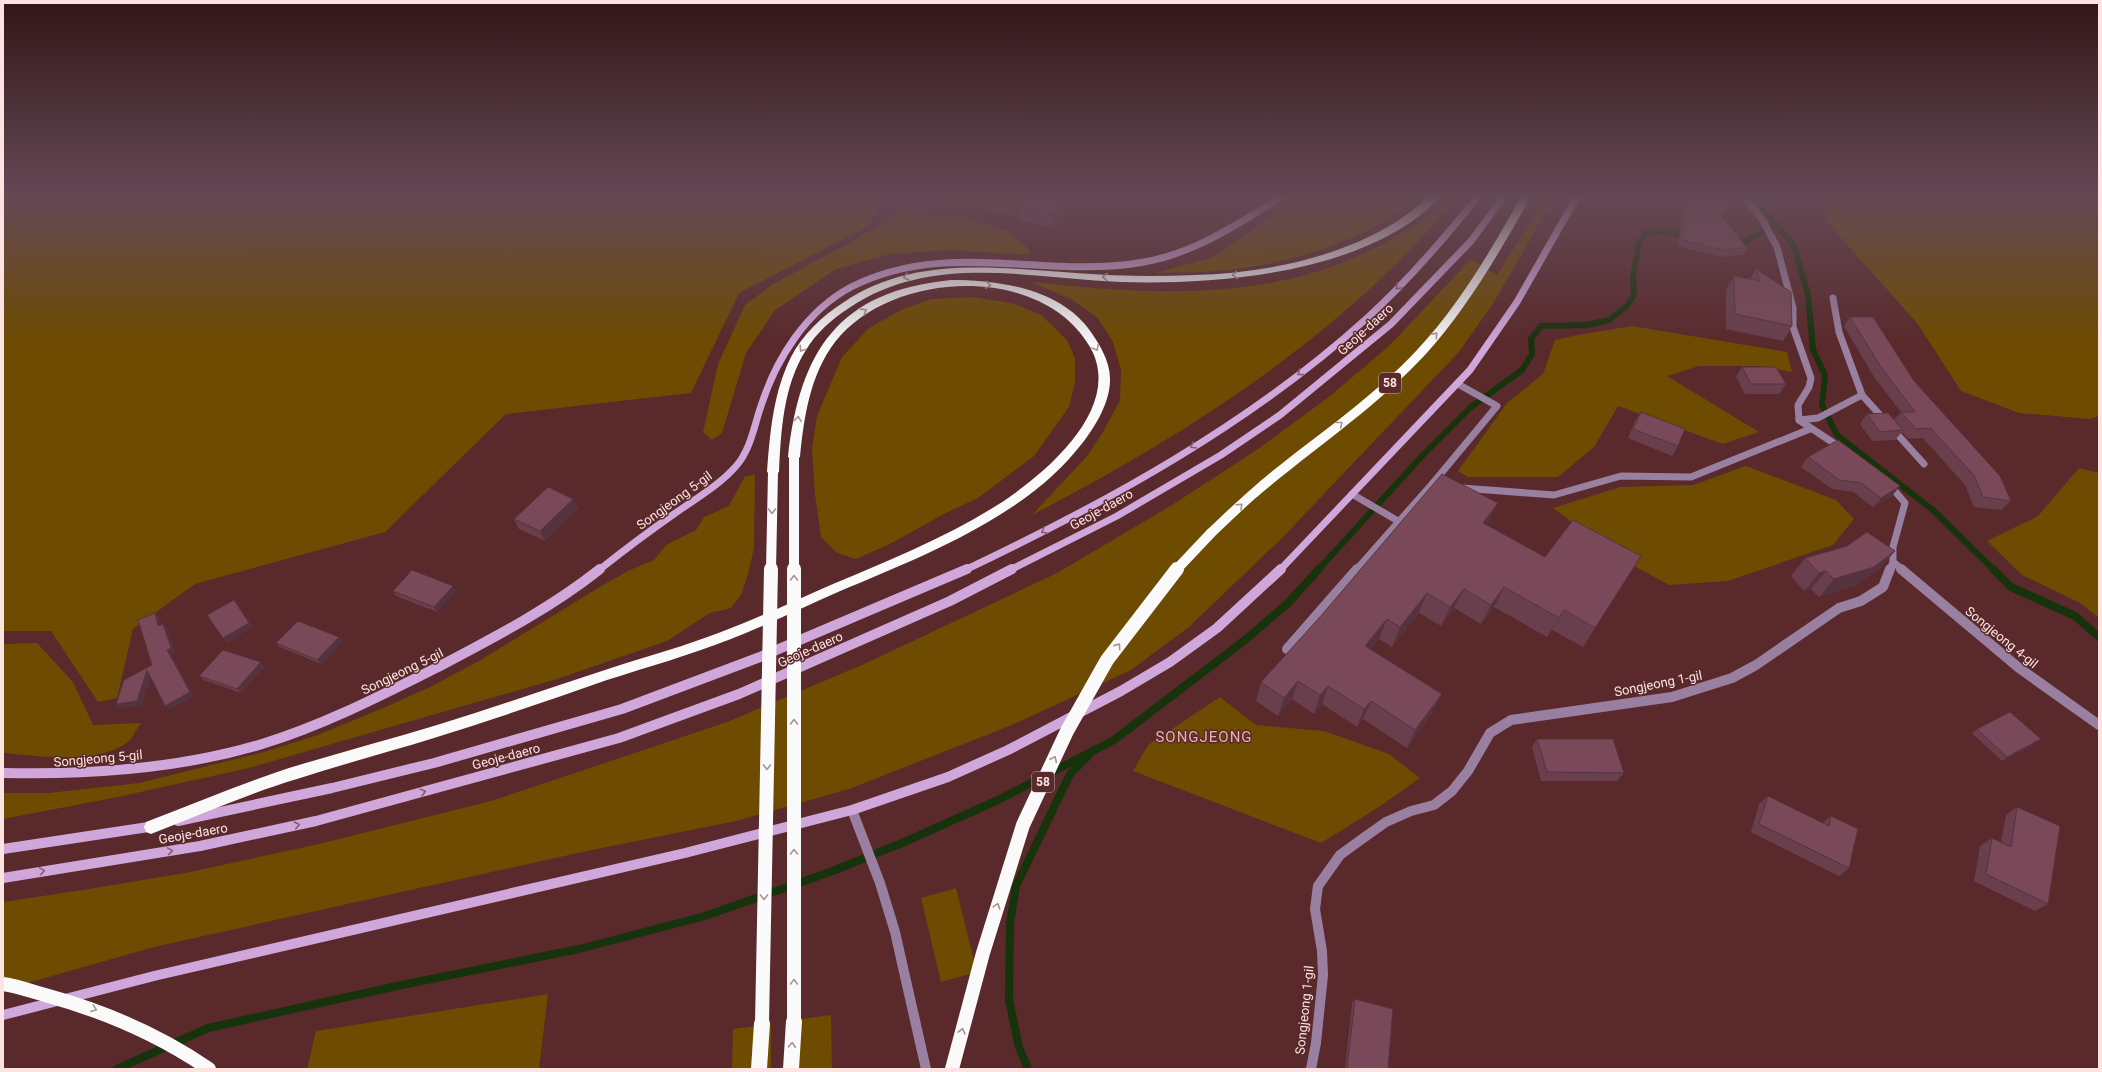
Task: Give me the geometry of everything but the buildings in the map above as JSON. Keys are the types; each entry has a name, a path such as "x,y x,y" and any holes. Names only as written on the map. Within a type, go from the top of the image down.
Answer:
{"highway":[{"path":"759,1069 762,1015 773,472 776,430 784,388 794,363 809,339 825,321 865,292 895,280 931,271 977,269 1073,276 1167,280 1218,278 1271,271 1321,258 1360,245"},
{"name":"58","path":"952,1069 982,953 1023,825 1067,731 1107,660 1173,573 1211,533 1257,490 1384,388 1420,353 1461,305 1490,262 1499,245"},
{"path":"151,827 268,781 410,740 726,635 872,573 969,527 1026,492 1059,462 1092,417 1103,392 1105,378 1100,355 1089,335 1074,319 1056,306 1034,295 984,284 958,283 930,285 900,294 876,304 859,314 830,341 808,381 798,415 794,458 794,1021 791,1069"},
{"path":"3,984 69,1000 133,1023 187,1053 209,1069"}],"street":[{"name":"Songjeong 5-gil","path":"3,773 50,774 116,771 238,751 304,731 384,695 519,623 560,598 645,535 716,486 735,468 747,453 761,406 782,356 800,330 822,308 851,288 880,274 916,265 953,260 1066,265 1110,265 1141,262 1187,250 1199,245"},
{"name":"Geoje-daero","path":"3,849 151,827 300,796 434,763 590,720 719,674 936,584 1101,502 1202,441 1258,403 1325,354 1378,307 1438,245"},
{"name":"Geoje-daero","path":"3,878 200,846 316,821 619,738 738,694 950,601 1117,516 1221,455 1280,415 1342,366 1391,324 1468,245"},
{"path":"3,1015 198,966 685,853 852,810 948,777 1008,750 1121,691 1170,662 1217,628 1256,594 1312,538 1352,494 1458,384 1497,333 1517,302 1549,245"},
{"path":"1776,245 1793,308 1793,327 1811,378 1809,387 1798,405 1798,420"},
{"path":"1833,298 1839,332 1862,395 1924,464"},
{"path":"1287,649 1433,483 1497,406 1458,384"},
{"path":"1798,420 1818,418 1862,395"},
{"path":"1798,420 1847,453"},
{"path":"1433,483 1452,487 1554,495 1621,476 1691,477 1810,429"},
{"name":"Songjeong 1-gil","path":"1311,1069 1316,1043 1323,975 1322,951 1315,909 1318,886 1340,855 1386,822 1411,811 1434,805 1452,791 1468,771 1490,733 1511,720 1672,696 1705,688 1732,678 1756,665 1839,608 1862,601 1883,587 1893,562 1893,547 1905,503 1896,489 1879,476"},
{"path":"1352,494 1398,521"},
{"name":"Songjeong 4-gil","path":"1893,562 2030,677 2064,703 2099,725"},
{"path":"852,810 880,884 896,932 926,1069"}],"shaded area":[{"path":"3,245 832,245 739,293 691,393 506,414 385,532 195,584 133,629 117,698 98,702 51,631 3,631"},
{"path":"846,245 1024,245 1028,248 1029,255 948,250 890,254 836,269 775,310 746,353 722,433 712,440 703,432 718,364 745,305 773,284"},
{"path":"1230,245 1334,245 1299,256 1244,268 1208,272 1155,273 1211,258"},
{"path":"1381,245 1414,245 1357,300 1315,336 1270,370 1177,433 1130,462 1032,515 1087,456 1103,432 1120,400 1121,369 1112,340 1097,317 1071,299 1031,282 1122,290 1213,290 1258,285 1302,276 1345,262"},
{"path":"1516,245 1527,245 1494,302 1459,352 1283,537 1189,627 1131,670 1012,725 849,789 736,821 587,851 154,947 3,990 3,902 190,872 319,844 491,801 727,722 864,664 1057,573 1172,505 1258,449 1330,396 1389,346 1471,259 1497,275"},
{"path":"1847,245 2099,245 2099,416 2090,419 2019,413 1961,391 1917,323"},
{"path":"973,297 1015,304 1041,315 1067,340 1075,358 1075,382 1069,407 1034,456 978,498 944,514 888,545 856,559 837,553 821,537 815,494 812,450 817,416 842,357 869,328 901,310 931,299"},
{"path":"1632,326 1787,352 1792,372 1760,366 1699,366 1667,376 1759,432 1723,444 1618,406 1594,447 1558,477 1468,477 1458,471 1507,403 1543,374 1555,340"},
{"path":"1746,466 1836,500 1854,519 1833,545 1728,581 1669,585 1618,557 1553,508 1620,487 1693,485"},
{"path":"2079,468 2099,473 2099,618 2080,603 2022,575 1987,541 2038,516"},
{"path":"755,475 754,548 741,595 731,608 710,613 667,641 557,679 249,768 118,797 3,819 3,793 49,793 139,783 260,753 315,736 432,686 479,661 603,585 630,570 654,560 666,545 696,530 704,517 729,506 745,476"},
{"path":"37,643 73,682 93,725 141,723 129,741 117,749 86,756 51,757 3,753 3,644"},
{"path":"1220,697 1256,725 1324,731 1389,754 1420,778 1379,807 1321,843 1133,771 1148,745"},
{"path":"956,888 977,972 941,982 921,898"},
{"path":"548,994 539,1069 307,1069 316,1031"},
{"path":"831,1015 832,1069 793,1069 793,1020"},
{"path":"771,1024 771,1069 732,1069 733,1029"}],"waterway":[{"path":"1318,570 1422,456 1471,407 1522,370 1532,354 1531,339 1541,326 1587,325 1609,320 1627,306 1634,295 1633,277 1638,245"},
{"path":"1793,245 1808,295 1813,350 1825,375 1822,405 1837,435 1933,510 1994,570"},
{"path":"117,1069 208,1028 392,987 579,949 705,916 830,872 902,843 998,800 1114,740 1245,640 1287,604 1319,569"},
{"path":"1994,570 2011,587 2075,616 2099,637"},
{"path":"1028,1069 1019,1047 1009,1000 1010,924 1016,886 1070,774 1089,755"}],"district":[{"name":"SONGJEONG","path":"1204,737"}]}
